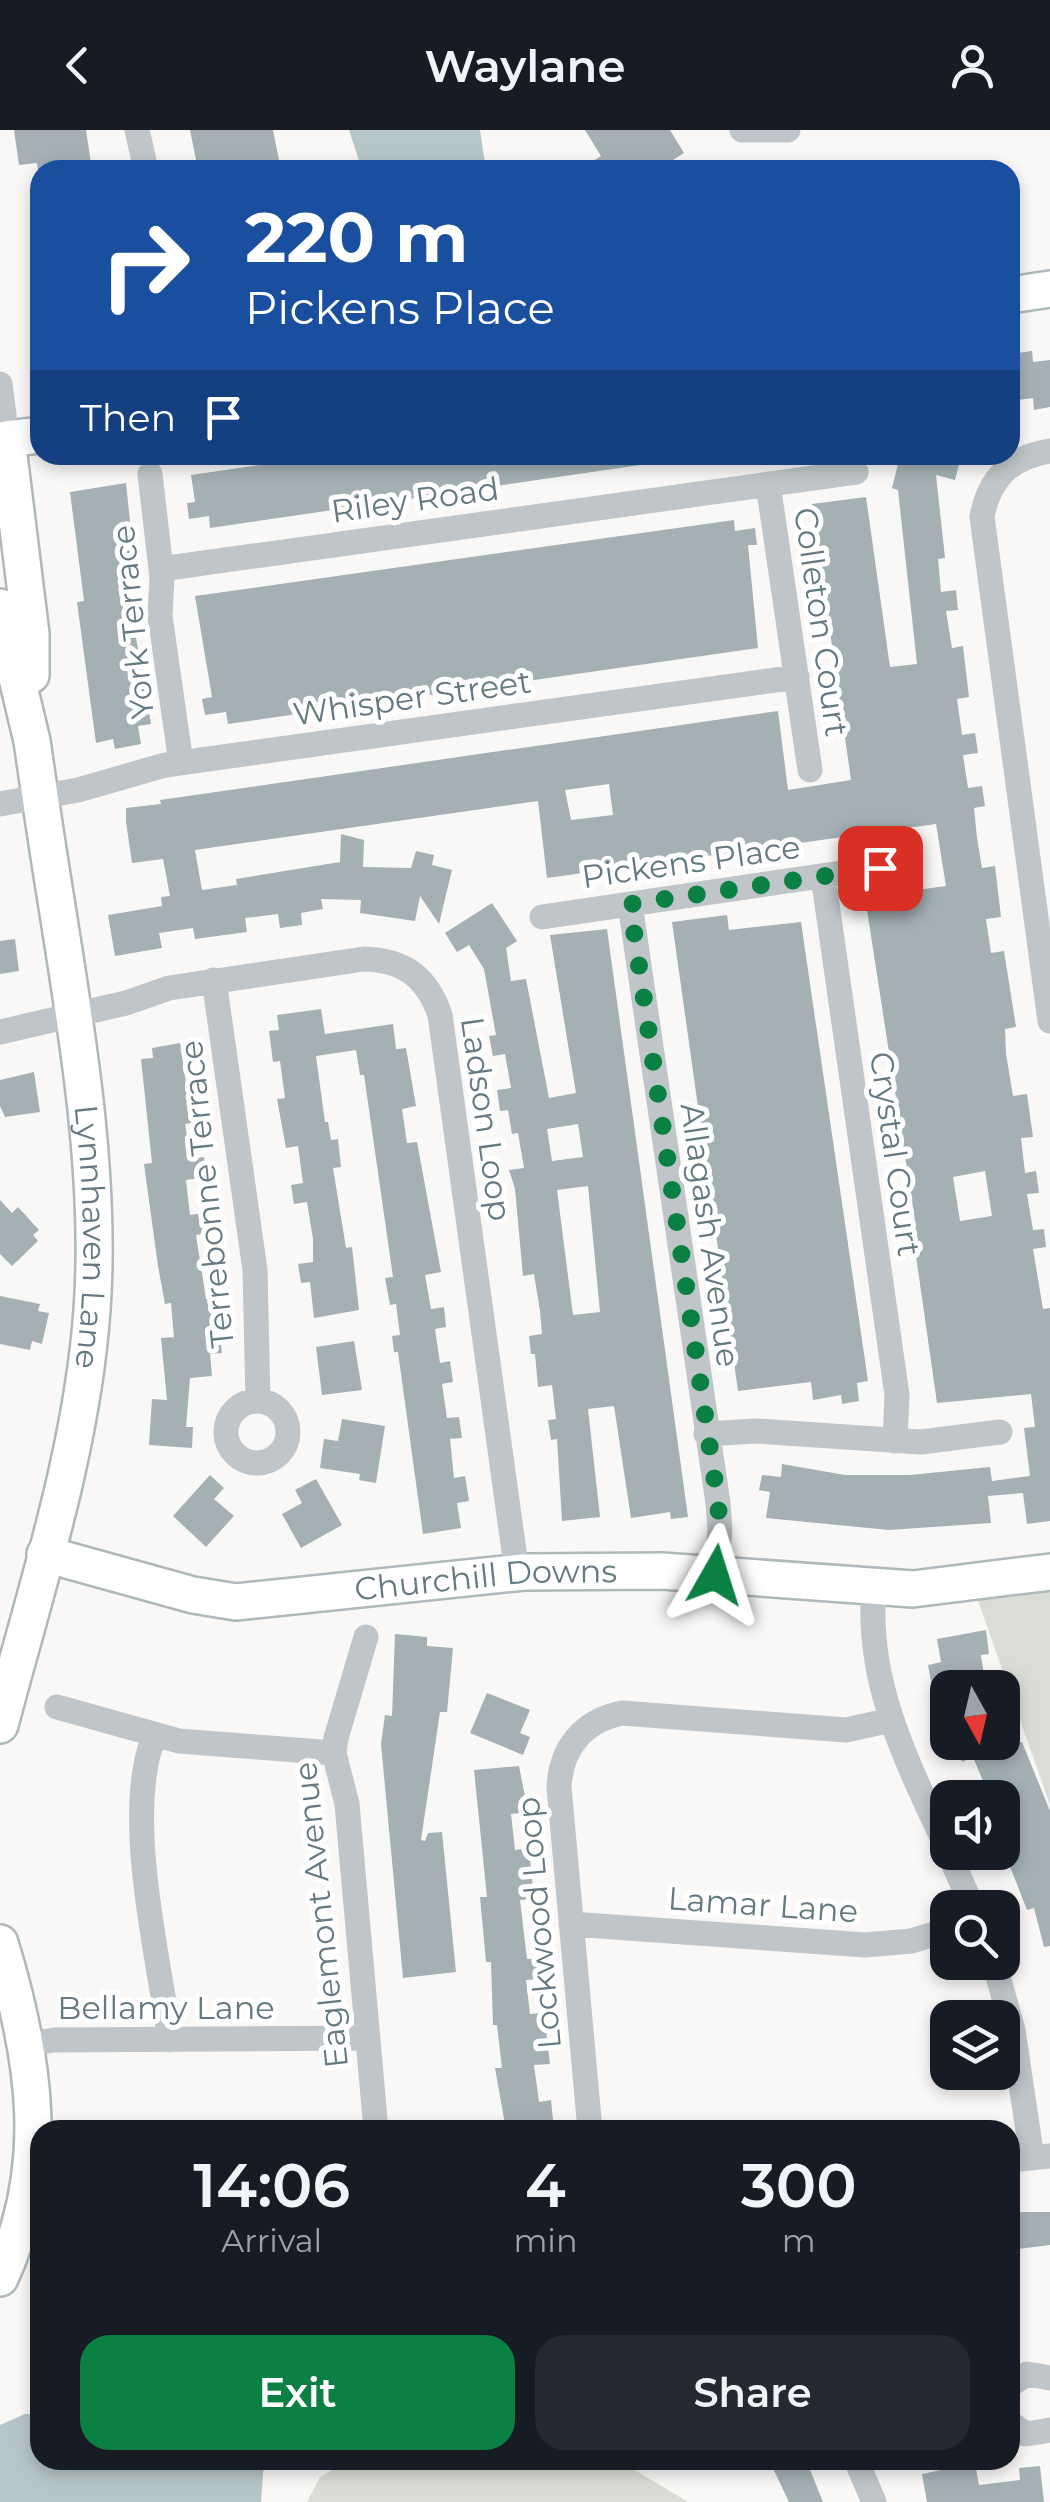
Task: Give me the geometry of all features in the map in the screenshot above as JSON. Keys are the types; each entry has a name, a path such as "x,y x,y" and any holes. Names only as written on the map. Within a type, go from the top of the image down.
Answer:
{"street":[{"path":"138,130 144,160"},
{"path":"742,130 788,130"},
{"path":"1020,294 1050,289"},
{"path":"0,384 16,438"},
{"name":"Lynnhaven Lane","path":"16,438 31,634 32,741"},
{"path":"1020,459 1050,451"},
{"path":"1011,465 1002,472 986,498 982,516 1038,852 1050,1020"},
{"name":"Riley Road","path":"162,569 856,472"},
{"name":"York Terrace","path":"150,474 162,569 160,616 181,763"},
{"name":"Colleton Court","path":"768,484 810,770"},
{"name":"Lynnhaven Lane","path":"0,607 32,741 71,1016 92,1198 93,1306 78,1424 0,1725"},
{"name":"Whisper Street","path":"0,804 181,763 796,678"},
{"name":"Pickens Place","path":"542,918 910,864"},
{"name":"Crystal Court","path":"823,876 897,1395 895,1441"},
{"name":"Allagash Avenue","path":"630,904 720,1530 715,1575"},
{"name":"Ladson Loop","path":"0,1032 214,980 383,960 419,976 432,992 440,1014 517,1573"},
{"name":"Terrebonne Terrace","path":"214,980 255,1270 258,1402"},
{"path":"706,1434 735,1430 895,1441 1000,1432"},
{"name":"Churchill Downs","path":"45,1554 193,1595 236,1602 270,1602 517,1573 662,1570 874,1588 953,1586 1050,1572"},
{"path":"874,1588 876,1664 891,1720 930,1810"},
{"name":"Eaglemont Avenue","path":"366,1638 334,1753 344,1780 375,2120"},
{"path":"57,1707 154,1736 220,1746 334,1753"},
{"name":"Lockwood Loop","path":"589,2120 560,1768 576,1738 590,1725 622,1714 846,1730 891,1720"},
{"path":"154,1736 140,1784 142,1834 170,2040"},
{"name":"Lamar Lane","path":"571,1924 864,1945 930,1935"},
{"path":"0,1943 24,2045 34,2120"},
{"path":"999,1980 1013,2030 1031,2158"},
{"name":"Bellamy Lane","path":"24,2045 54,2040 368,2038"},
{"path":"0,2278 28,2246 30,2219"},
{"path":"1020,2379 1027,2374 1050,2378"},
{"path":"1020,2430 1026,2434 1050,2430"},
{"path":"860,2470 874,2502"}],"shaded area":[{"path":"349,130 480,130 484,160 359,160"},
{"path":"1050,1584 1050,1805 1020,1720 1020,1670 1002,1670 976,1595"},
{"path":"30,2414 30,2470 263,2470 261,2502 0,2502 0,2425"},
{"path":"332,2470 635,2470 688,2502 307,2502 320,2477"}],"building":[{"path":"14,130 86,130 90,160 30,160 30,164 19,165"},
{"path":"190,130 273,130 279,160 196,160"},
{"path":"585,130 670,130 684,153 673,160 595,160 601,156"},
{"path":"1032,351 1033,362 1050,360 1050,407 1034,410 1033,398 1020,400 1020,353"},
{"path":"259,465 640,465 210,528 209,516 189,519 187,503 195,502 191,475"},
{"path":"898,465 959,465 955,480 936,475 945,558 938,559 941,592 956,590 958,610 946,611 952,648 963,646 969,697 957,699 962,735 975,733 978,753 963,755 968,788 982,786 985,806 974,808 977,838 982,868 995,866 1001,917 986,919 991,953 1004,951 1016,1027 1005,1029 1006,1054 1013,1096 1027,1094 1033,1137 1021,1138 1025,1173 1036,1171 1039,1193 1027,1194 1033,1230 1044,1229 1046,1247 1033,1249 1043,1309 1050,1308 1050,1521 1027,1524 1023,1493 988,1496 991,1523 889,1530 766,1518 770,1492 759,1490 762,1475 781,1477 782,1464 845,1475 910,1475 990,1467 992,1481 1030,1476 1024,1428 1035,1427 1031,1394 937,1403 912,1228 916,1227 865,897 946,886 936,824 547,878 538,801 195,850 202,890 237,885 236,879 340,862 341,834 364,840 363,867 411,868 416,851 434,855 432,865 452,870 439,924 420,896 415,921 360,913 361,900 321,899 323,909 301,913 302,925 280,928 278,914 245,918 247,932 195,939 193,928 159,933 162,948 115,956 108,915 162,906 161,897 170,896 163,859 132,863 126,822 126,808 161,804 160,800 778,711 788,790 851,780 812,504 866,497 890,667 917,664 898,490 892,488","holes":["609,784 613,815 571,820 565,790","985,1171 992,1216 960,1221 953,1177"]},
{"path":"126,483 137,588 131,589 134,626 151,724 138,726 141,744 115,749 113,739 96,743 77,602 84,601 70,492"},
{"path":"734,520 735,531 755,528 757,545 748,545 758,648 228,724 226,712 205,715 202,699 212,697 195,596"},
{"path":"492,903 517,941 506,948 511,981 526,979 549,1098 576,1093 550,935 607,929 688,1517 671,1519 670,1512 631,1518 614,1406 588,1409 600,1517 562,1521 557,1439 551,1440 548,1420 556,1419 552,1385 538,1387 535,1354 531,1354 529,1336 542,1334 540,1311 534,1274 523,1276 515,1189 509,1170 524,1168 518,1133 512,1134 508,1110 500,1111 497,1090 511,1088 505,1054 493,1056 489,1036 496,1035 484,969 469,945 457,952 445,933","holes":["578,1124 583,1157 552,1161 547,1129","588,1186 600,1312 573,1315 557,1190"]},
{"path":"727,915 729,930 801,922 868,1381 857,1383 859,1401 842,1404 841,1395 813,1400 811,1382 738,1391 672,922"},
{"path":"15,939 19,971 0,974 0,941"},
{"path":"321,1009 325,1034 393,1024 396,1049 406,1048 416,1106 402,1109 407,1143 417,1142 441,1272 425,1275 431,1309 444,1307 446,1327 435,1329 440,1363 450,1361 453,1382 442,1384 447,1418 459,1417 462,1438 450,1439 454,1478 465,1476 469,1501 457,1503 461,1528 423,1534 398,1352 394,1352 392,1336 400,1335 396,1304 390,1305 385,1278 393,1277 364,1075 360,1075 356,1050 316,1056 325,1122 331,1140 338,1139 341,1167 333,1168 346,1248 352,1247 359,1310 314,1318 310,1282 301,1283 298,1264 313,1262 313,1239 307,1202 294,1204 291,1185 303,1183 298,1146 286,1148 277,1099 285,1098 280,1061 273,1062 269,1031 279,1030 277,1015"},
{"path":"180,1043 189,1102 194,1101 198,1122 185,1124 191,1159 204,1157 206,1177 186,1180 190,1215 210,1212 213,1232 196,1235 206,1299 220,1298 222,1317 218,1318 222,1353 210,1354 212,1376 190,1378 186,1427 193,1427 192,1448 149,1445 152,1399 167,1400 161,1338 174,1337 171,1303 165,1304 158,1266 144,1164 152,1163 141,1059 153,1058 152,1048"},
{"path":"34,1072 40,1112 5,1117 0,1106 0,1080"},
{"path":"0,1200 12,1213 18,1207 39,1230 33,1235 38,1241 12,1266 0,1254"},
{"path":"0,1296 40,1304 38,1311 49,1313 42,1344 32,1341 30,1350 0,1344"},
{"path":"354,1341 362,1390 322,1395 316,1347"},
{"path":"342,1419 385,1426 376,1483 359,1480 360,1474 320,1468 324,1439 338,1441"},
{"path":"210,1475 224,1488 214,1499 234,1516 206,1547 173,1516"},
{"path":"316,1479 342,1525 301,1548 282,1514 302,1503 295,1490"},
{"path":"986,1630 989,1654 981,1655 983,1670 930,1670 930,1676 928,1665 941,1662 937,1639"},
{"path":"395,1634 427,1637 427,1646 453,1648 447,1712 440,1712 421,1840 425,1841 428,1833 442,1832 456,1972 403,1978 381,1744 385,1715 392,1716"},
{"path":"487,1693 530,1710 520,1733 530,1737 523,1755 470,1733"},
{"path":"1022,1742 1050,1811 1050,1946 1044,1947 1034,1908 1027,1910 1011,1870 1020,1870 1020,1780 983,1780 974,1760 1020,1760"},
{"path":"519,1766 528,1812 511,1814 515,1850 529,1848 534,1899 520,1900 527,1959 539,1958 541,1979 526,1980 530,2014 544,2013 550,2064 534,2065 539,2102 551,2100 553,2120 504,2120 495,2068 502,2068 497,2025 493,2025 491,1962 486,1962 480,1897 487,1897 474,1770"},
{"path":"1050,2212 1050,2245 1020,2249 1020,2213"},
{"path":"1040,2466 1044,2502 927,2502 922,2474 976,2470 979,2485 1020,2480 1020,2468"},
{"path":"774,2470 810,2470 823,2502 789,2502"}],"route":[{"path":"715,1575 719,1556 718,1503 630,904 880,868"}]}
